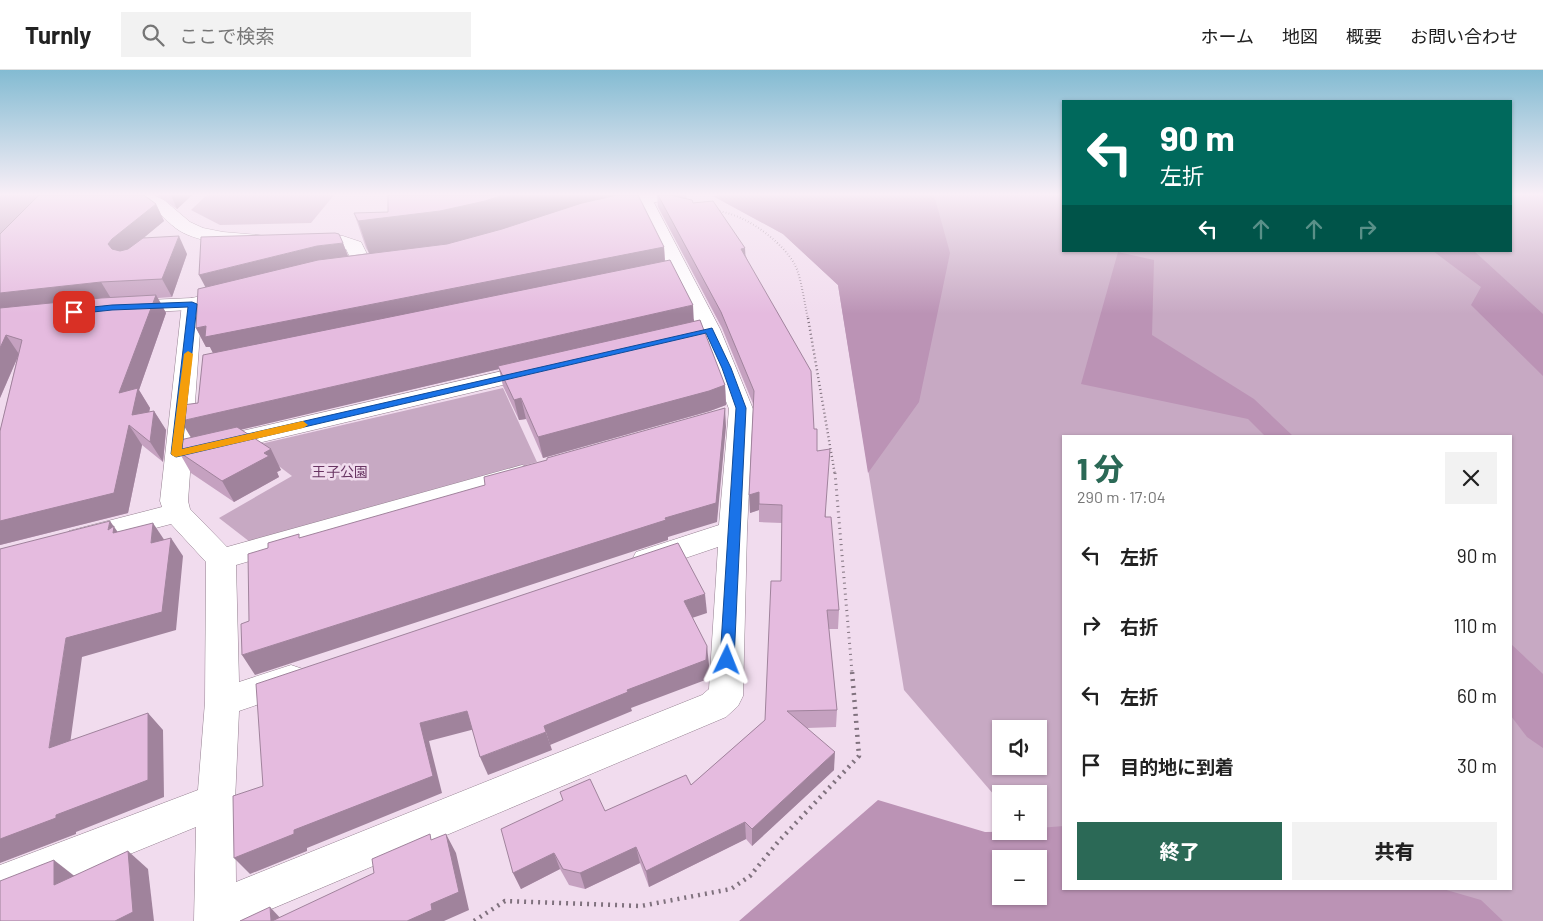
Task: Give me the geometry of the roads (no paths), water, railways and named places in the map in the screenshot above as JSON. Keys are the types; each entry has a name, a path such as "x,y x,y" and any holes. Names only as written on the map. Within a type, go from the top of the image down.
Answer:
{"street":[{"path":"209,235 248,240 343,242 354,246 361,264"},
{"path":"192,304 196,369 176,454 174,501 177,513 221,559 222,702 216,802 215,916 714,706 726,696 733,531 741,428 730,413 726,368 700,332 669,272 661,235"},
{"path":"103,309 192,304 256,288"},
{"path":"176,454 560,365"},
{"path":"221,559 547,467"},
{"path":"56,544 177,513"},
{"path":"619,569 733,531"},
{"path":"222,702 316,671"},
{"path":"0,886 216,802"}],"park label":[{"name":"王子公園","path":"340,471"}]}
